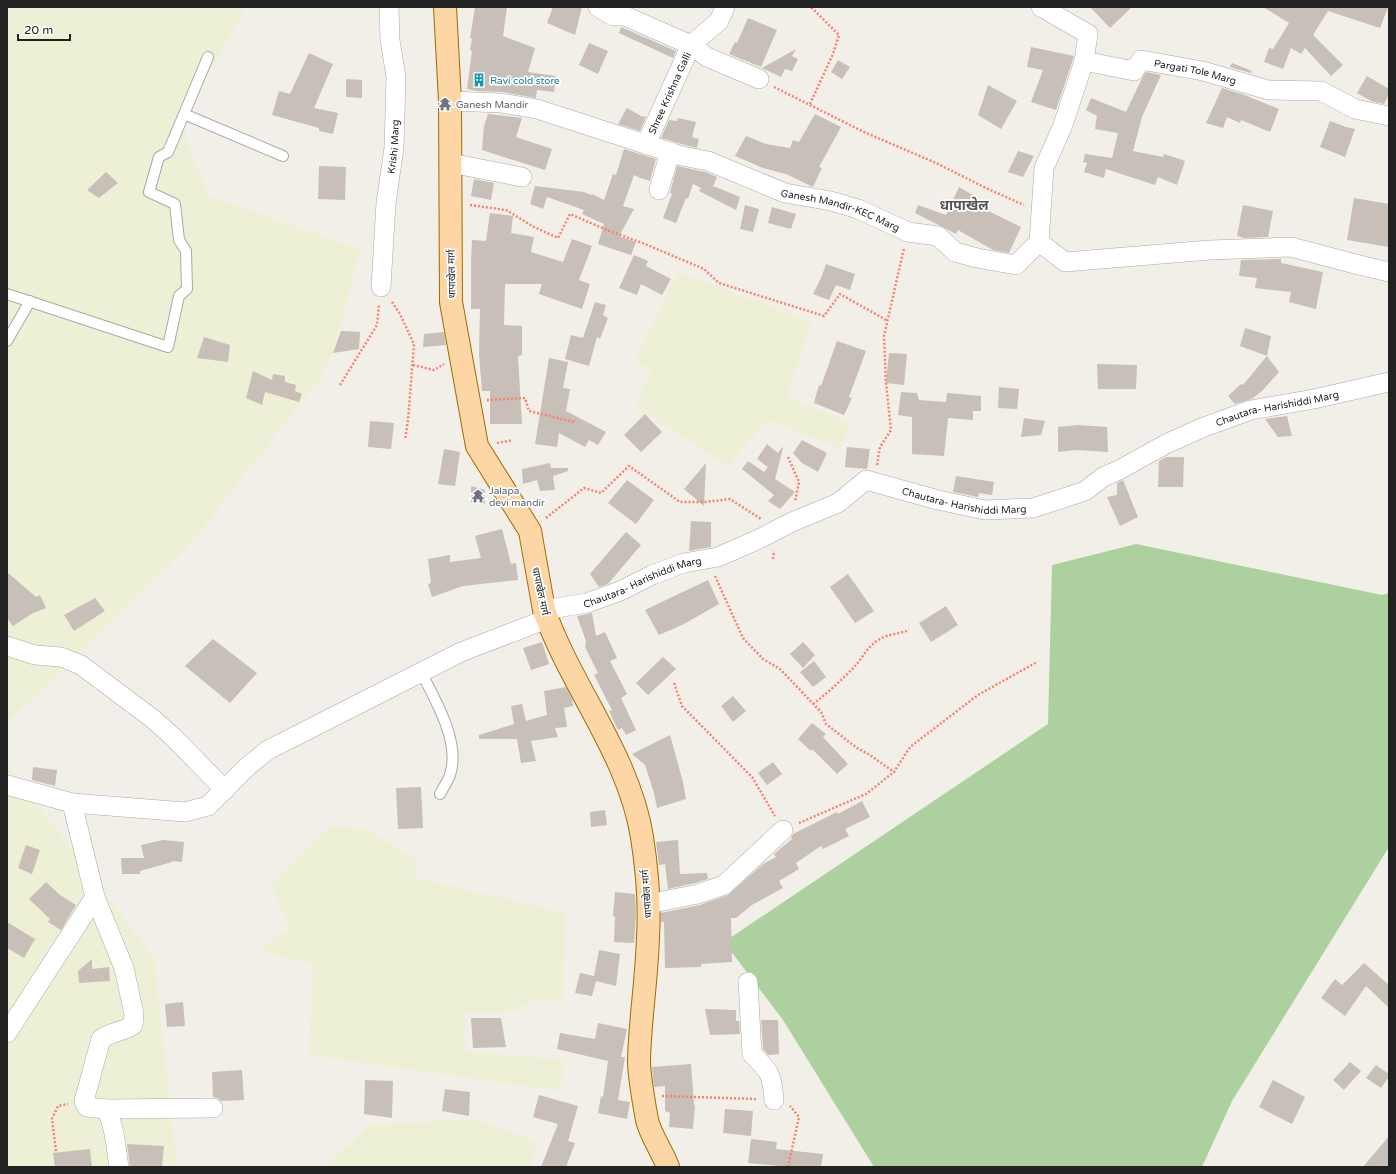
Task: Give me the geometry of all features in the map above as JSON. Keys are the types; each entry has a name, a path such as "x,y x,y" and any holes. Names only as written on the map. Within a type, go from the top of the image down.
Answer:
{"main road":[{"name":"धापाखेल मार्ग","path":"445,7 450,101 451,302 477,446 530,531 545,615 565,661 614,754 633,799 642,836 648,904 648,936 639,1061 648,1122 668,1167"}],"street":[{"name":"Krishi Marg","path":"381,287 386,203 394,148 396,77 390,40 389,7"},
{"path":"598,7 613,16 625,16 691,45 707,57 759,79"},
{"name":"Shree Krishna Galli","path":"646,144 691,45 719,21 725,7"},
{"path":"1041,7 1088,34 1084,61 1063,126 1044,168 1039,242 1066,262 1210,250 1291,247 1389,272"},
{"name":"Pargati Tole Marg","path":"1084,61 1134,71 1141,60 1203,71 1268,90 1322,91 1355,109 1389,116"},
{"name":"Ganesh Mandir-KEC Marg","path":"450,101 501,103 537,109 682,156 708,161 785,193 831,201 858,210 908,232 938,236 955,252 977,258 1016,265 1039,242"},
{"path":"659,190 670,152"},
{"path":"450,163 522,177"},
{"name":"Chautara- Harishiddi Marg","path":"7,785 72,803 185,812 208,806 248,766 268,750 461,652 545,615 587,603 620,591 652,575 684,563 718,557 776,529 838,503 866,480 938,500 985,510 1033,508 1085,491 1103,477 1204,426 1251,410 1314,399 1389,382"},
{"path":"7,646 21,652 35,655 61,657 80,665 153,719 173,737 225,790"},
{"path":"72,803 95,897 124,968 134,1014 133,1025 126,1030 101,1039 84,1101 88,1107 106,1109 213,1108"},
{"path":"648,904 698,894 724,885 783,830"},
{"path":"7,1034 95,897"},
{"path":"748,982 752,1054 768,1070 773,1083 774,1100"},
{"path":"106,1109 114,1136 119,1167"}],"lane":[{"path":"7,294 168,347 179,296 187,290 186,251 179,240 175,204 149,192 159,157 168,152 208,56"},
{"path":"184,114 283,156"},
{"path":"7,341 30,301"},
{"path":"421,672 441,712 450,738 452,760 450,775 440,794"}],"path":[{"path":"810,104 833,54 839,35 811,7"},
{"path":"759,79 864,132 936,163 988,190 1041,213"},
{"path":"450,202 506,210 534,227 558,238 570,214 704,269 719,283 824,316 840,294 888,321"},
{"path":"866,480 873,478 877,467 880,447 891,430 886,383 884,336 908,232"},
{"path":"381,287 400,314 414,344 405,440"},
{"path":"340,385 377,324 381,287"},
{"path":"413,365 434,370 460,353"},
{"path":"469,401 525,398 529,411 574,422"},
{"path":"788,457 799,482 795,503"},
{"path":"530,531 584,488 601,493 629,466 680,502 705,502 730,499 776,529"},
{"path":"708,559 743,638 763,659 780,669 821,712 826,724 857,748 870,755 894,772"},
{"path":"813,704 829,691 857,663 867,649 881,639 909,630"},
{"path":"674,683 682,706 752,777 783,830 866,794 894,772 910,747 978,695 1037,662"},
{"path":"643,1095 774,1100 790,1105 799,1117 788,1167"},
{"path":"56,1151 52,1119 55,1111 58,1106 84,1101"}],"green space":[{"path":"7,7 246,7 181,123 208,196 360,249 333,353 322,376 189,546 7,722"},
{"path":"678,272 812,322 787,397 851,423 840,448 768,420 728,466 635,407 651,370 634,360"},
{"path":"1136,544 1382,595 1389,593 1389,847 1232,1101 1202,1167 874,1167 783,1020 724,942 1048,724 1052,565"},
{"path":"7,765 154,958 177,1167 7,1167"},
{"path":"332,826 368,829 417,861 413,877 566,913 563,1001 533,998 516,1012 465,1013 466,1051 565,1060 560,1091 309,1055 312,965 259,950 290,928 271,884"},
{"path":"476,1119 538,1142 529,1167 326,1167 371,1125"}],"building":[{"path":"475,7 507,7 503,36 535,48 528,72 556,76 554,92 537,90 536,98 503,92 467,89 472,51 470,50 472,39 470,38"},
{"path":"553,7 582,7 575,35 547,23"},
{"path":"1090,7 1132,7 1110,28"},
{"path":"1263,7 1388,7 1380,28 1328,11 1313,35 1343,65 1331,76 1305,48 1301,54 1291,48 1283,69 1264,62 1269,48 1273,49 1289,23"},
{"path":"748,18 777,30 761,67 729,54 735,42 737,43"},
{"path":"621,27 676,51 673,58 619,33"},
{"path":"589,43 608,51 598,74 579,65"},
{"path":"1031,47 1074,56 1056,110 1031,102 1043,70 1027,67"},
{"path":"796,49 792,56 798,59 792,71 785,69 781,77 762,68"},
{"path":"309,53 333,64 314,108 338,113 333,134 319,131 319,128 272,115 279,91 290,94"},
{"path":"838,60 850,67 842,79 831,72"},
{"path":"1232,63 1252,71 1251,73 1230,67"},
{"path":"1146,72 1161,75 1142,117 1133,151 1163,157 1164,154 1185,161 1177,185 1158,177 1155,185 1106,169 1104,178 1084,172 1087,163 1083,162 1085,154 1112,158 1118,133 1095,129 1097,116 1086,110 1091,98 1126,112"},
{"path":"1367,76 1389,89 1389,94 1384,104 1371,101 1357,93"},
{"path":"346,79 362,80 362,98 346,97"},
{"path":"988,85 1017,101 1001,129 978,115"},
{"path":"1222,88 1242,94 1279,109 1270,132 1241,120 1240,123 1227,117 1223,128 1206,123"},
{"path":"627,108 641,116 646,117 640,131 618,124"},
{"path":"488,114 522,118 516,137 552,149 545,170 482,150 484,126"},
{"path":"815,114 841,127 819,167 822,168 813,187 786,174 763,168 735,156 746,136 766,144 790,148 793,140 799,142"},
{"path":"678,118 696,122 692,137 699,139 697,148 661,138 669,120 677,121"},
{"path":"1330,121 1355,129 1345,157 1320,147"},
{"path":"624,149 656,159 650,181 634,175 623,206 634,209 619,236 636,242 631,255 598,244 604,224 582,214 584,210 547,197 543,209 530,204 535,186 584,192 604,200 613,174 616,175"},
{"path":"1018,151 1034,156 1023,177 1008,172"},
{"path":"319,166 346,167 345,200 318,199"},
{"path":"677,166 705,172 717,177 713,186 740,197 736,210 699,191 701,188 693,184 688,199 686,198 676,223 663,218 672,194 670,193"},
{"path":"106,172 118,183 99,198 87,190"},
{"path":"474,179 494,183 491,200 471,196"},
{"path":"959,187 976,197 972,203 1021,227 1009,253 993,250 958,230 956,234 915,213 918,205 946,215"},
{"path":"1354,198 1389,204 1389,247 1347,240"},
{"path":"745,205 759,209 753,232 740,229"},
{"path":"1243,205 1273,211 1268,237 1244,238 1237,236"},
{"path":"772,207 796,214 791,229 768,223"},
{"path":"490,213 513,216 511,233 534,237 531,252 563,262 572,239 592,246 579,280 590,284 582,309 539,294 542,284 505,284 504,325 522,326 522,355 518,356 522,424 490,424 490,391 482,391 479,354 480,309 471,309 471,262 472,240 486,241"},
{"path":"634,255 648,261 646,266 671,279 662,295 641,284 637,295 619,288"},
{"path":"1281,259 1281,263 1323,272 1316,309 1289,302 1291,292 1255,288 1257,278 1239,276 1241,260"},
{"path":"826,264 855,274 850,290 836,285 829,300 813,294"},
{"path":"595,302 606,305 603,315 608,318 600,339 597,337 589,366 565,359 571,335 583,338"},
{"path":"1245,328 1271,336 1267,356 1240,346"},
{"path":"341,331 360,332 359,349 333,353"},
{"path":"444,332 446,345 423,347 424,334"},
{"path":"204,337 230,345 228,362 197,358"},
{"path":"837,341 866,351 849,397 852,398 844,415 814,403 819,385 821,386"},
{"path":"889,353 907,354 904,385 886,383"},
{"path":"1267,356 1279,372 1262,391 1252,399 1235,404 1228,396 1241,384 1243,385"},
{"path":"549,358 568,362 563,388 570,389 566,411 606,432 598,445 589,440 585,447 559,433 557,447 535,444"},
{"path":"1097,364 1137,365 1136,389 1098,389"},
{"path":"253,371 272,380 273,374 285,376 285,382 296,385 295,391 302,394 299,402 265,392 262,405 246,398"},
{"path":"999,387 1019,389 1017,409 998,408"},
{"path":"901,392 917,393 919,400 946,402 947,393 981,396 981,411 973,411 973,420 948,418 944,456 912,454 912,417 898,415"},
{"path":"645,414 662,432 641,452 624,435"},
{"path":"1287,416 1292,436 1278,437 1265,419"},
{"path":"1024,418 1045,421 1041,435 1021,437"},
{"path":"370,421 394,423 391,449 368,447"},
{"path":"1078,425 1107,427 1108,452 1076,450 1058,452 1058,427"},
{"path":"802,440 827,453 818,472 802,463 793,453"},
{"path":"767,444 778,453 782,447 783,448 775,479 795,492 780,509 768,501 774,495 742,469 748,461 764,472 768,467 757,459"},
{"path":"847,447 870,449 867,469 845,467"},
{"path":"444,449 460,452 455,486 438,484"},
{"path":"1166,457 1184,457 1183,487 1158,487 1159,461"},
{"path":"550,463 551,468 568,468 568,471 553,476 555,490 540,491 537,480 523,484 522,469"},
{"path":"706,463 704,506 684,489"},
{"path":"956,476 994,482 992,495 979,493 978,497 953,492"},
{"path":"627,480 654,500 636,524 608,503"},
{"path":"1123,480 1138,517 1120,526 1107,497 1117,495 1117,483"},
{"name":"Jalapa devi mandir","path":"471,486 485,490 485,504 471,502"},
{"path":"691,521 711,522 711,547 689,551"},
{"path":"502,529 511,564 516,563 518,580 463,586 432,597 428,584 431,583 428,559 450,555 450,562 481,558 475,536"},
{"path":"626,532 641,545 608,584 599,587 590,574"},
{"path":"7,572 36,597 40,595 46,608 33,613 13,626 7,618"},
{"path":"848,574 874,611 855,623 830,587"},
{"path":"708,580 719,604 684,624 659,635 645,610"},
{"path":"95,598 105,611 74,631 64,615"},
{"path":"946,606 958,625 931,642 919,623"},
{"path":"592,613 596,636 605,632 617,658 610,661 627,694 621,698 636,730 626,735 622,728 618,730 609,711 612,710 594,675 598,673 585,647 586,641 577,616"},
{"path":"213,639 257,673 230,703 185,666"},
{"path":"542,642 549,664 531,670 523,648"},
{"path":"803,642 815,655 803,668 790,654"},
{"path":"663,657 676,669 648,695 636,683"},
{"path":"814,661 826,677 813,687 800,672"},
{"path":"566,687 572,699 573,706 564,708 567,727 555,728 558,737 531,741 536,761 521,763 517,739 479,739 479,735 514,724 511,706 522,704 526,721 547,715 544,691"},
{"path":"733,696 746,711 733,722 721,706"},
{"path":"812,723 826,734 823,737 848,764 837,774 812,749 811,751 798,739"},
{"path":"670,735 683,782 686,799 657,808 645,765 632,754"},
{"path":"773,762 782,774 767,785 758,773"},
{"path":"33,767 57,770 55,786 32,780"},
{"path":"421,787 423,828 398,829 396,788"},
{"path":"862,801 870,817 845,829 849,836 823,849 821,846 796,863 799,869 779,881 783,888 752,905 736,918 731,918 732,962 701,964 701,967 665,968 664,922 661,922 661,913 700,905 728,895 763,864 776,857 774,854 792,839 791,837 793,834 837,812 838,814"},
{"path":"605,810 607,825 591,827 590,812"},
{"path":"163,840 184,842 182,862 172,861 140,871 140,874 122,874 121,858 144,858 141,845"},
{"path":"678,840 680,874 707,873 708,879 668,889 665,864 659,865 656,842"},
{"path":"26,845 40,850 32,874 18,868"},
{"path":"46,882 60,895 76,905 61,930 48,922 50,919 29,899"},
{"path":"615,892 635,894 636,913 634,943 614,942 615,917 613,916"},
{"path":"7,922 35,939 24,958 7,948"},
{"path":"599,950 620,954 616,986 596,981 592,996 575,993 580,973 594,976"},
{"path":"92,959 92,969 109,967 110,981 79,983 78,971"},
{"path":"1364,963 1389,985 1389,1008 1366,986 1345,1016 1321,998 1335,979 1342,985"},
{"path":"183,1002 185,1026 167,1027 165,1004"},
{"path":"705,1009 736,1010 736,1021 739,1021 740,1034 710,1035"},
{"path":"471,1018 501,1018 506,1047 473,1048"},
{"path":"761,1020 778,1020 779,1054 768,1055 763,1049"},
{"path":"598,1023 627,1029 621,1057 625,1057 618,1100 630,1102 627,1119 598,1113 601,1096 603,1097 608,1061 557,1049 560,1033 595,1039"},
{"path":"1350,1062 1361,1071 1344,1090 1333,1080"},
{"path":"691,1064 695,1105 693,1129 669,1127 670,1113 665,1111 665,1086 654,1087 652,1067"},
{"path":"1376,1065 1389,1074 1389,1077 1381,1088 1366,1078"},
{"path":"242,1070 244,1100 221,1101 218,1098 213,1097 212,1072"},
{"path":"365,1080 393,1081 392,1118 364,1114"},
{"path":"1273,1080 1305,1097 1292,1124 1259,1107"},
{"path":"445,1089 470,1092 469,1116 442,1111"},
{"path":"539,1095 578,1106 568,1141 575,1143 566,1167 541,1167 558,1124 533,1117"},
{"path":"725,1109 753,1111 751,1136 723,1133"},
{"path":"1389,1136 1389,1167 1363,1167"},
{"path":"751,1139 777,1142 776,1149 823,1154 821,1167 791,1167 748,1163"},
{"path":"127,1144 164,1146 162,1167 130,1167"},
{"path":"90,1149 92,1167 55,1167 53,1153"}],"place":[{"name":"Ravi cold store","path":"479,80"},
{"name":"Ganesh Mandir","path":"445,104"},
{"name":"Jalapa devi mandir","path":"478,496"}],"district":[{"name":"धापाखेल","path":"964,205"}]}
